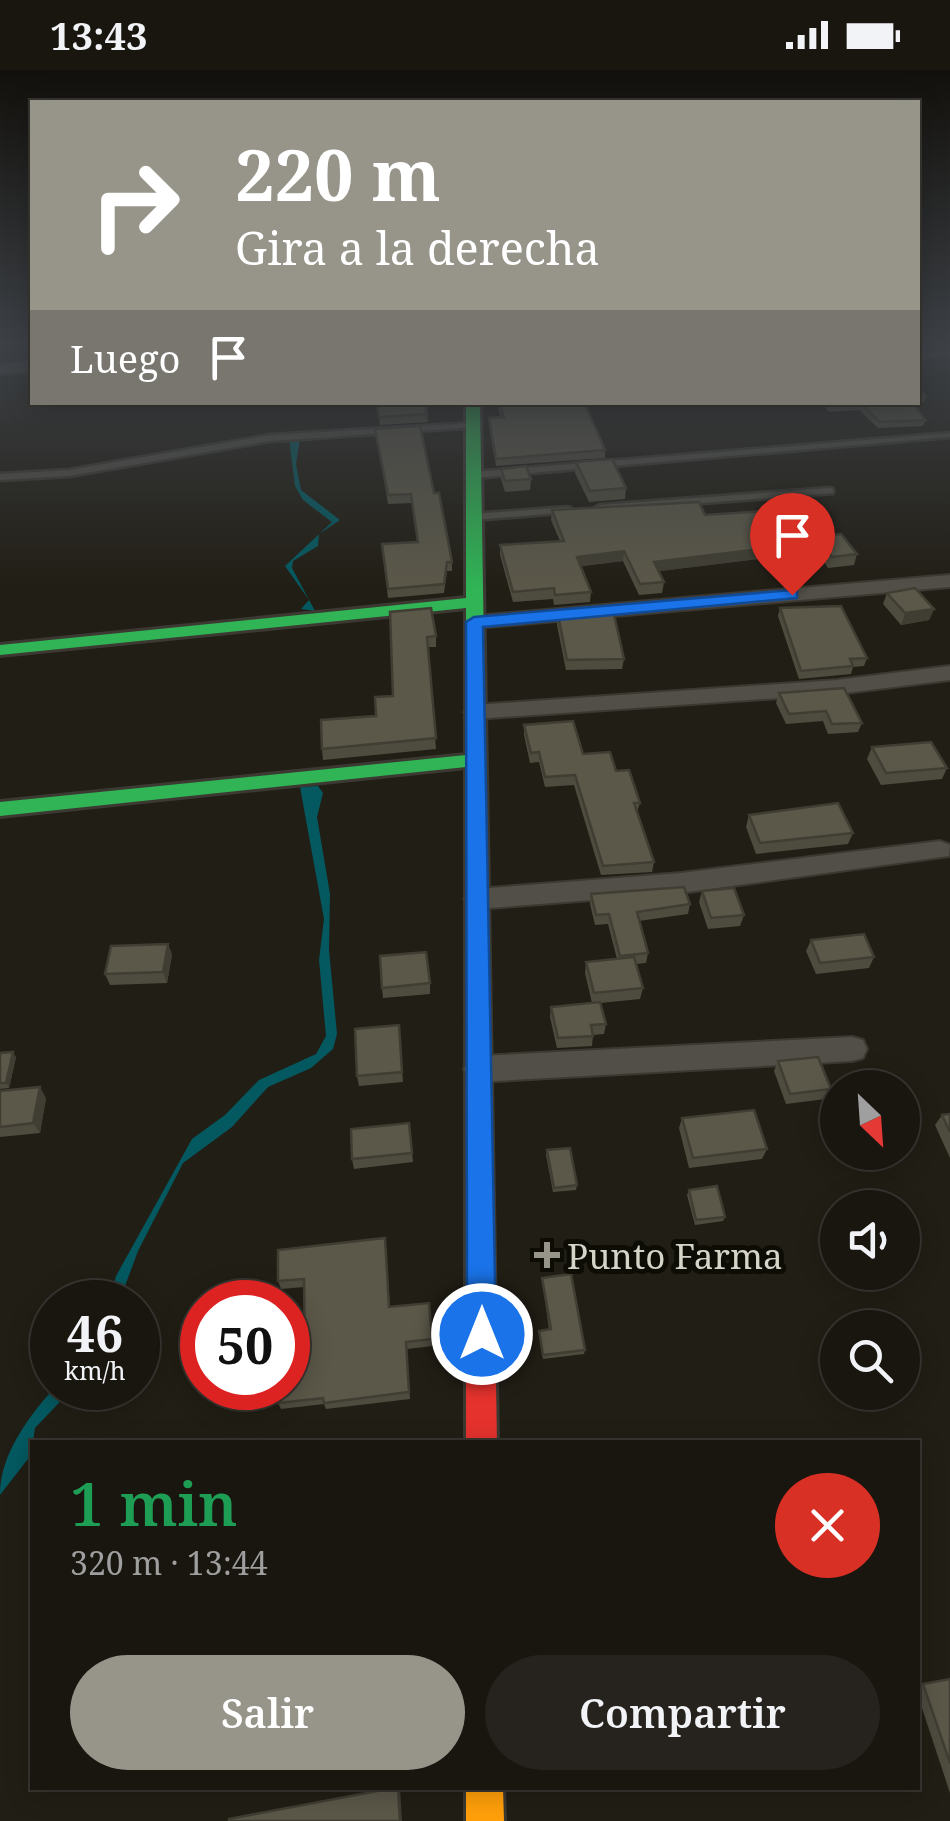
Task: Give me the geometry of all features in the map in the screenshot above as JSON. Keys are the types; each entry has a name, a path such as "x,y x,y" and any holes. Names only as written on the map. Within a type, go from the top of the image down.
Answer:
{"main road":[{"path":"473,425 482,1440"},
{"path":"0,650 475,612"},
{"path":"0,808 476,760"},
{"path":"485,1790 485,1821"}],"street":[{"path":"475,612 950,581"},
{"path":"475,712 838,686 950,673"},
{"path":"477,898 681,883 940,850"},
{"path":"479,1069 852,1049"}],"lane":[{"path":"0,477 69,473 270,438 382,425"},
{"path":"474,474 950,435"},
{"path":"593,508 830,491"},
{"path":"474,517 573,510"}],"water":[{"path":"289,439 300,439 296,464 301,490 340,520 320,534 332,522 303,500 295,486"},
{"path":"319,534 318,546 293,561 292,568 315,611 301,609 309,600 285,566"},
{"path":"318,786 323,793 317,817 330,894 329,950 337,1034 333,1049 311,1068 268,1087 232,1127 183,1163 127,1280 115,1280 192,1139 225,1115 259,1080 316,1054 326,1036 319,960 324,919 300,787"},
{"path":"36,1410 52,1410 35,1428 30,1456 0,1495 10,1451"}],"building":[{"path":"490,425 594,425 605,450 496,459"},
{"path":"420,426 434,493 439,493 452,562 447,562 444,584 388,589 382,544 418,542 411,494 388,495 375,429"},
{"path":"612,459 626,488 590,491 576,462"},
{"path":"526,466 531,479 505,481 501,469"},
{"path":"699,502 705,515 781,510 801,544 654,562 664,582 640,584 624,551 577,557 591,592 555,595 554,588 513,592 500,545 564,541 552,510"},
{"path":"841,534 857,554 832,557 817,536"},
{"path":"915,588 934,609 905,613 887,593"},
{"path":"841,606 867,658 850,659 853,666 801,671 780,608"},
{"path":"431,608 436,636 427,637 436,738 322,749 321,720 376,716 375,697 393,696 390,612"},
{"path":"613,610 624,659 567,660 558,615"},
{"path":"844,688 862,723 832,724 826,711 789,714 779,693"},
{"path":"573,721 583,754 610,752 616,771 629,770 640,803 634,803 654,862 603,866 575,775 545,777 539,752 531,753 524,725"},
{"path":"931,742 947,768 886,773 872,747"},
{"path":"838,803 853,833 760,843 749,815"},
{"path":"684,887 690,904 637,912 648,953 620,956 609,914 596,915 591,894"},
{"path":"734,888 744,915 711,918 702,891"},
{"path":"864,934 874,957 820,963 811,940"},
{"path":"168,944 163,972 105,974 111,946"},
{"path":"426,952 430,983 382,988 380,956"},
{"path":"634,957 643,988 594,993 586,962"},
{"path":"600,1002 606,1024 591,1025 593,1036 558,1038 551,1007"},
{"path":"399,1025 402,1072 357,1076 355,1029"},
{"path":"13,1052 6,1083 0,1083 0,1053"},
{"path":"818,1057 823,1070 820,1070 820,1090 790,1094 778,1061"},
{"path":"40,1087 33,1123 0,1127 0,1091"},
{"path":"754,1110 767,1149 693,1158 682,1118"},
{"path":"950,1114 950,1132 942,1115"},
{"path":"409,1123 412,1153 352,1159 351,1129"},
{"path":"570,1148 577,1185 554,1188 547,1150"},
{"path":"717,1186 725,1217 696,1220 689,1190"},
{"path":"385,1238 389,1307 429,1303 432,1339 406,1342 409,1392 324,1403 323,1398 310,1399 310,1280 278,1280 278,1250"},
{"path":"571,1274 585,1350 543,1355 539,1331 551,1329 542,1278"},
{"path":"950,1679 950,1763 923,1684"},
{"path":"382,1790 398,1790 400,1821 229,1819"}],"traffic: fast":[{"path":"473,425 478,1020"},
{"path":"0,650 475,602"},
{"path":"0,809 476,760"}],"traffic: slow":[{"path":"485,1790 485,1821"}],"traffic: jam":[{"path":"478,1020 482,1440"}],"place":[{"name":"Punto Farma","path":"547,1255"}],"route":[{"path":"482,1334 474,622 792,595"}]}
